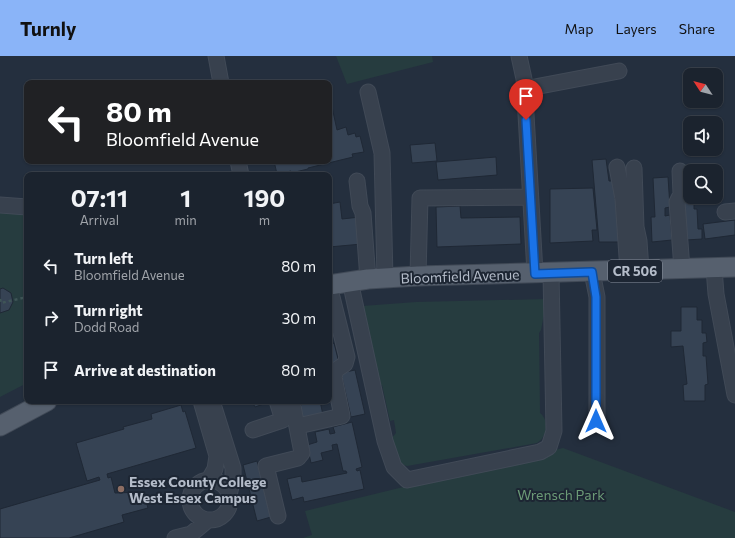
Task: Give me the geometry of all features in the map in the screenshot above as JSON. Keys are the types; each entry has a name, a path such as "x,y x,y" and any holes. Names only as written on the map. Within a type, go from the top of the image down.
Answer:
{"main road":[{"name":"Bloomfield Avenue","path":"332,285 418,276 735,267"},
{"path":"0,426 41,404"}],"street":[{"path":"216,56 220,80"},
{"path":"357,181 360,206 363,214 368,280 385,441 394,467 407,480 540,452 549,447 554,431 543,273 530,196 524,90 519,56"},
{"path":"524,90 619,71"},
{"path":"368,92 382,153 368,280"},
{"path":"617,167 634,271"},
{"path":"634,168 636,227 639,241 634,271"},
{"path":"680,171 681,194 677,202 682,269"},
{"path":"418,276 420,198 530,196"},
{"path":"0,205 24,207"},
{"path":"714,268 716,294 735,395"},
{"path":"592,272 596,297 596,421"},
{"path":"298,426 342,416 334,377 336,370 345,364 347,357 332,294"},
{"path":"202,404 217,456 216,469 208,481"},
{"path":"175,538 191,534 208,520 221,518 229,507 229,495 233,478 233,468 213,404"},
{"path":"253,430 283,420 278,404"},
{"path":"278,516 266,466 298,458 302,453 293,404"},
{"path":"208,520 196,515 190,503 193,490 197,485 208,481 216,481 222,484 229,495"}],"path":[{"path":"0,299 1,303 24,297"}],"green space":[{"path":"336,56 432,56 433,62 347,84"},
{"path":"0,212 24,213 24,385 0,397"},
{"path":"547,299 541,330 539,333 540,413 546,424 543,437 537,443 407,466 399,462 395,456 391,439 396,433 394,420 390,421 382,385 376,385 362,306 416,302"},
{"name":"Wrensch Park","path":"563,448 735,512 735,538 303,538 312,535 305,511"}],"building":[{"path":"332,107 337,130 346,127 348,135 355,133 356,137 360,136 364,152 352,154 353,157 332,162"},
{"path":"435,143 437,161 412,163 410,145"},
{"path":"496,157 497,175 438,180 436,162"},
{"path":"606,159 609,181 614,181 615,199 620,199 623,242 599,242 592,160"},
{"path":"275,164 324,164 295,172 277,172"},
{"path":"668,177 670,207 665,208 665,216 670,215 672,240 652,242 651,217 655,217 653,178"},
{"path":"593,188 597,230 592,230 593,241 550,243 550,189"},
{"path":"340,202 342,219 360,217 362,244 332,247 332,203"},
{"path":"682,203 694,204 694,209 697,209 698,229 702,229 702,239 686,240"},
{"path":"460,206 461,218 520,217 521,244 437,247 436,207"},
{"path":"735,220 735,235 705,239 703,224"},
{"path":"3,288 11,293 13,302 9,310 0,313 0,289"},
{"path":"681,307 697,307 697,320 702,320 702,333 706,333 707,342 703,343 703,356 706,356 708,384 705,385 705,401 684,401 683,385 687,384 683,346 671,347 671,331 681,331"},
{"path":"334,343 339,363 332,364 332,344"},
{"path":"355,370 365,414 351,417 341,373"},
{"path":"254,404 264,404 255,407"},
{"path":"321,404 323,415 303,419 300,405"},
{"path":"181,405 183,412 185,411 196,448 107,474 108,478 111,477 115,493 143,492 148,508 122,515 124,522 69,538 0,538 0,509 100,480 99,477 87,481 76,443 152,419 151,414"},
{"path":"352,422 362,467 356,469 357,471 360,470 364,489 304,502 303,497 292,500 287,479 301,476 302,482 347,473 346,471 343,471 337,444 332,445 333,450 321,453 323,460 311,463 307,445 317,442 315,432 329,429 330,434 335,433 333,427"},
{"path":"257,461 271,517 257,521 243,465"}],"place":[{"name":"Essex County College West Essex Campus","path":"121,489"}],"route":[{"path":"526,120 535,274 592,272 596,297 596,421"}]}
